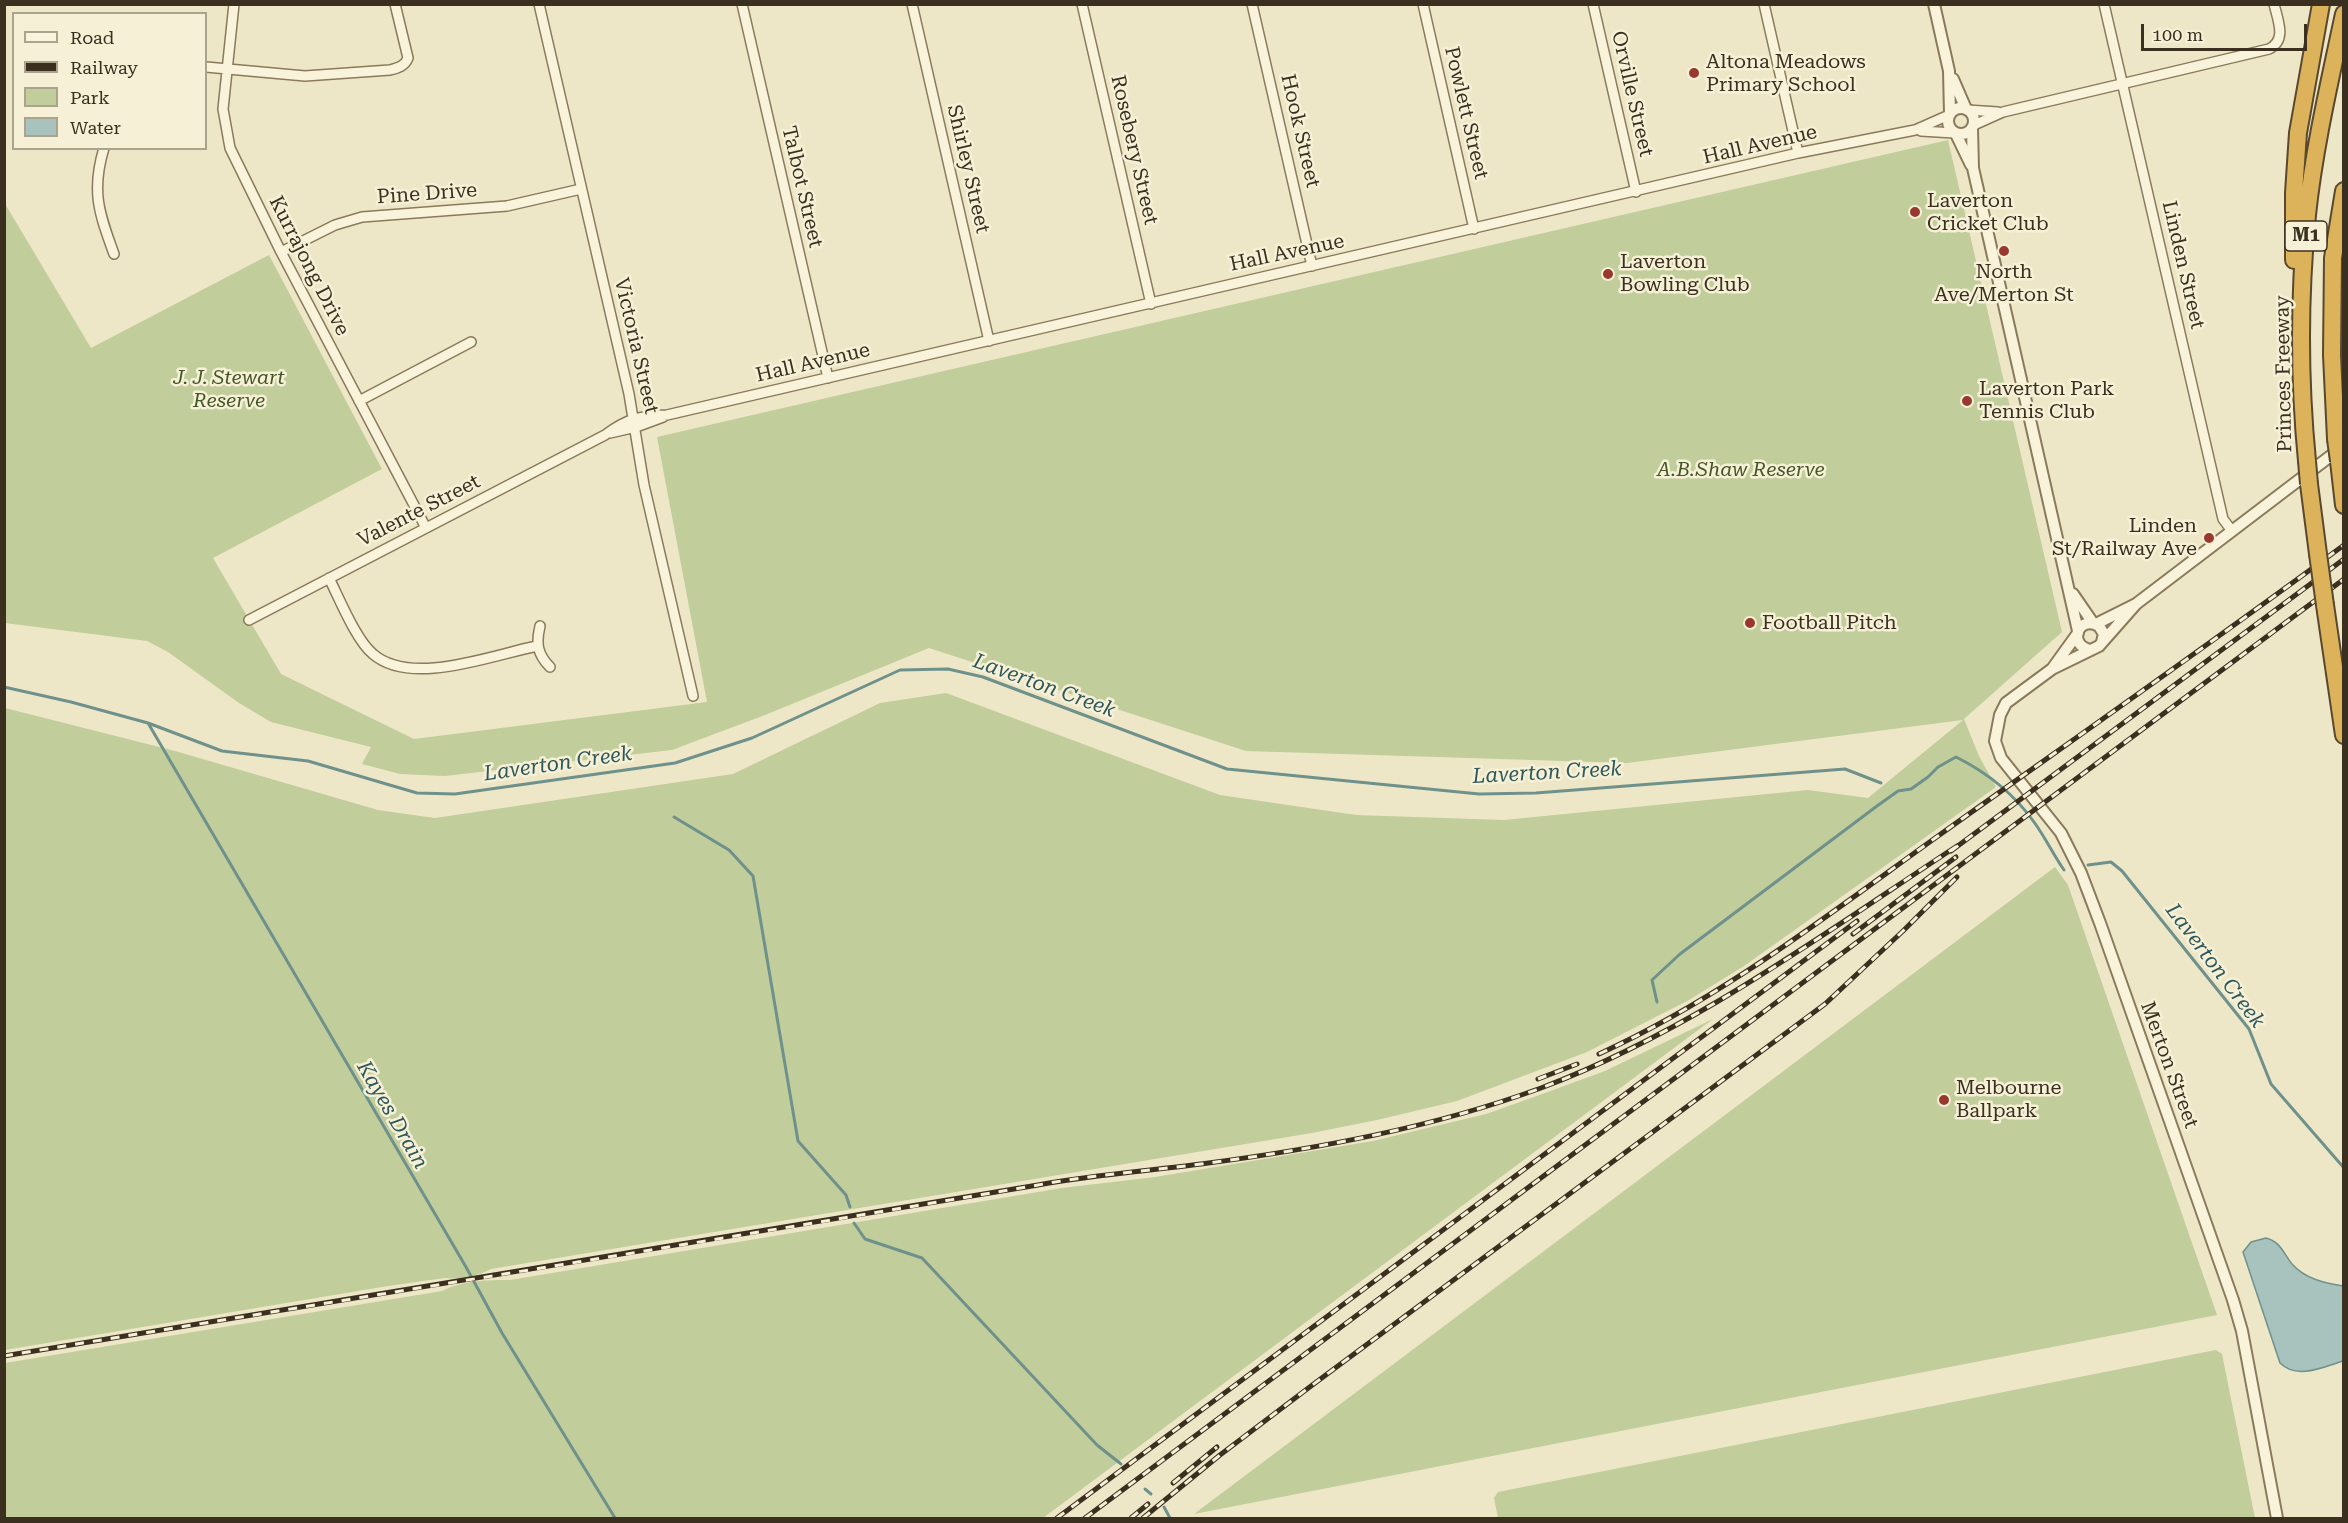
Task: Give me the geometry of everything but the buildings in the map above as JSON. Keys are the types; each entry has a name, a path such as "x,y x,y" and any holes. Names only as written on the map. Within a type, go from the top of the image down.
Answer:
{"highway":[{"path":"2301,320 2294,272 2294,193 2298,133 2321,4"},
{"name":"Princes Freeway","path":"2343,14 2322,120 2307,215 2301,320 2301,370 2309,484 2343,735"},
{"name":"M1","path":"2343,191 2333,258 2332,329 2333,388 2343,505"},
{"path":"2332,329 2343,246"}],"street":[{"name":"Kurrajong Drive","path":"234,4 223,109 230,148 281,252 426,528"},
{"path":"207,67 305,76 400,67 406,63 408,58 395,4"},
{"name":"Victoria Street","path":"538,4 635,423 644,485 693,696"},
{"name":"Talbot Street","path":"742,4 828,378"},
{"name":"Shirley Street","path":"912,4 989,341"},
{"name":"Rosebery Street","path":"1082,4 1151,304"},
{"name":"Hook Street","path":"1252,4 1312,266"},
{"name":"Powlett Street","path":"1423,4 1474,229"},
{"name":"Orville Street","path":"1593,4 1636,192"},
{"path":"1764,4 1798,153"},
{"path":"1934,4 1949,71 1949,127 1955,133 1973,168"},
{"name":"Linden Street","path":"2104,4 2223,519 2232,531"},
{"path":"1950,114 1956,109 2003,112 2262,52 2273,47 2279,39 2280,32 2274,4"},
{"path":"1949,71 1967,109 1974,118 1973,168 2070,589 2080,645 2091,650 2096,649 2136,604 2339,449"},
{"path":"1955,133 1966,134 1973,127 2003,112"},
{"name":"Hall Avenue","path":"635,423 1798,153 1915,130 1950,114"},
{"name":"Hall Avenue","path":"1915,130 1955,133"},
{"path":"103,150 97,170 97,193 102,220 114,254"},
{"name":"Pine Drive","path":"281,252 335,225 362,217 507,206 581,189"},
{"path":"359,401 471,342"},
{"name":"Valente Street","path":"249,620 605,435 622,422 635,423"},
{"path":"329,578 362,640 372,654 390,665 409,669 428,669 537,646"},
{"path":"2070,589 2094,624 2102,630 2102,642"},
{"path":"2078,632 2086,624 2094,624 2136,604"},
{"path":"540,626 537,646 540,655 550,667"},
{"name":"Merton Street","path":"2052,669 2078,632"},
{"name":"Merton Street","path":"2091,650 2052,669 2006,703 2000,715 1995,741 2001,758 2061,833 2081,873 2100,923 2233,1300 2242,1331 2277,1518"}],"green space":[{"path":"1948,140 2062,632 1964,719 1979,756 1996,787 1744,966 1689,1000 1587,1052 1457,1101 1377,1120 1312,1133 491,1269 469,1277 388,1286 5,1350 5,708 175,751 378,810 435,818 733,774 880,703 946,693 1220,795 1356,815 1504,820 1808,790 1868,798 1963,720 1627,763 1246,751 929,648 672,750 445,776 400,774 362,764 371,747 271,722 239,703 168,652 147,641 5,623 4,202 91,348 269,255 382,469 213,558 281,674 414,739 707,702 657,437"},
{"name":"Melbourne Ballpark","path":"2055,867 2068,885 2217,1315 1194,1514"},
{"path":"1713,1019 1043,1518 5,1518 5,1363 442,1291 467,1283 510,1280 1062,1188 1155,1177 1373,1141 1486,1114 1545,1093 1605,1071"},
{"path":"2216,1350 2222,1354 2255,1518 1498,1518 1494,1498 1498,1492"}],"water":[{"path":"2266,1238 2278,1245 2292,1264 2309,1277 2343,1286 2343,1361 2310,1371 2294,1371 2280,1363 2243,1252 2251,1242"}],"waterway":[{"name":"Laverton Creek","path":"4,687 148,723 222,751 308,761 417,793 455,794 675,763 752,738 900,670 948,669 983,677 1227,769 1479,794 1536,793 1845,769 1881,783"},
{"name":"Kayes Drain","path":"148,723 466,1267 502,1333 615,1518"},
{"path":"1657,1002 1652,980 1680,954 1898,791 1911,789 1938,767 1956,757 1989,777 2018,802 2038,828 2064,870"},
{"path":"674,817 729,850 753,876 798,1141 846,1195 850,1207"},
{"name":"Laverton Creek","path":"2088,865 2111,862 2122,871 2249,1029 2271,1084 2344,1168"},
{"path":"854,1223 865,1239 922,1258 1097,1445 1121,1464"},
{"path":"1145,1489 1151,1494"},
{"path":"1164,1507 1170,1518"}],"railway":[{"path":"1599,1054 1689,1007 1774,953 2344,545"},
{"path":"1951,851 2344,559"},
{"path":"1085,1518 2344,579"},
{"path":"4,1356 1058,1182 1201,1164 1330,1144 1416,1126 1541,1088 1651,1039 1755,979 1957,846"},
{"path":"1853,934 1956,857"},
{"path":"1143,1518 1220,1455 1311,1386 1825,1004 1957,877"},
{"path":"1057,1518 1857,921"},
{"path":"1538,1079 1577,1064"},
{"path":"1173,1483 1217,1447"},
{"path":"1131,1518 1148,1504"}],"place":[{"name":"Altona Meadows Primary School","path":"1694,73"},
{"name":"Laverton Cricket Club","path":"1915,212"},
{"name":"North Ave/Merton St","path":"2004,251"},
{"name":"Laverton Bowling Club","path":"1608,274"},
{"name":"Laverton Park Tennis Club","path":"1967,401"},
{"name":"Linden St/Railway Ave","path":"2209,538"},
{"name":"Football Pitch","path":"1750,623"},
{"name":"Melbourne Ballpark","path":"1944,1100"}],"park label":[{"name":"J. J. Stewart Reserve","path":"229,390"},
{"name":"A.B.Shaw Reserve","path":"1741,470"}]}
